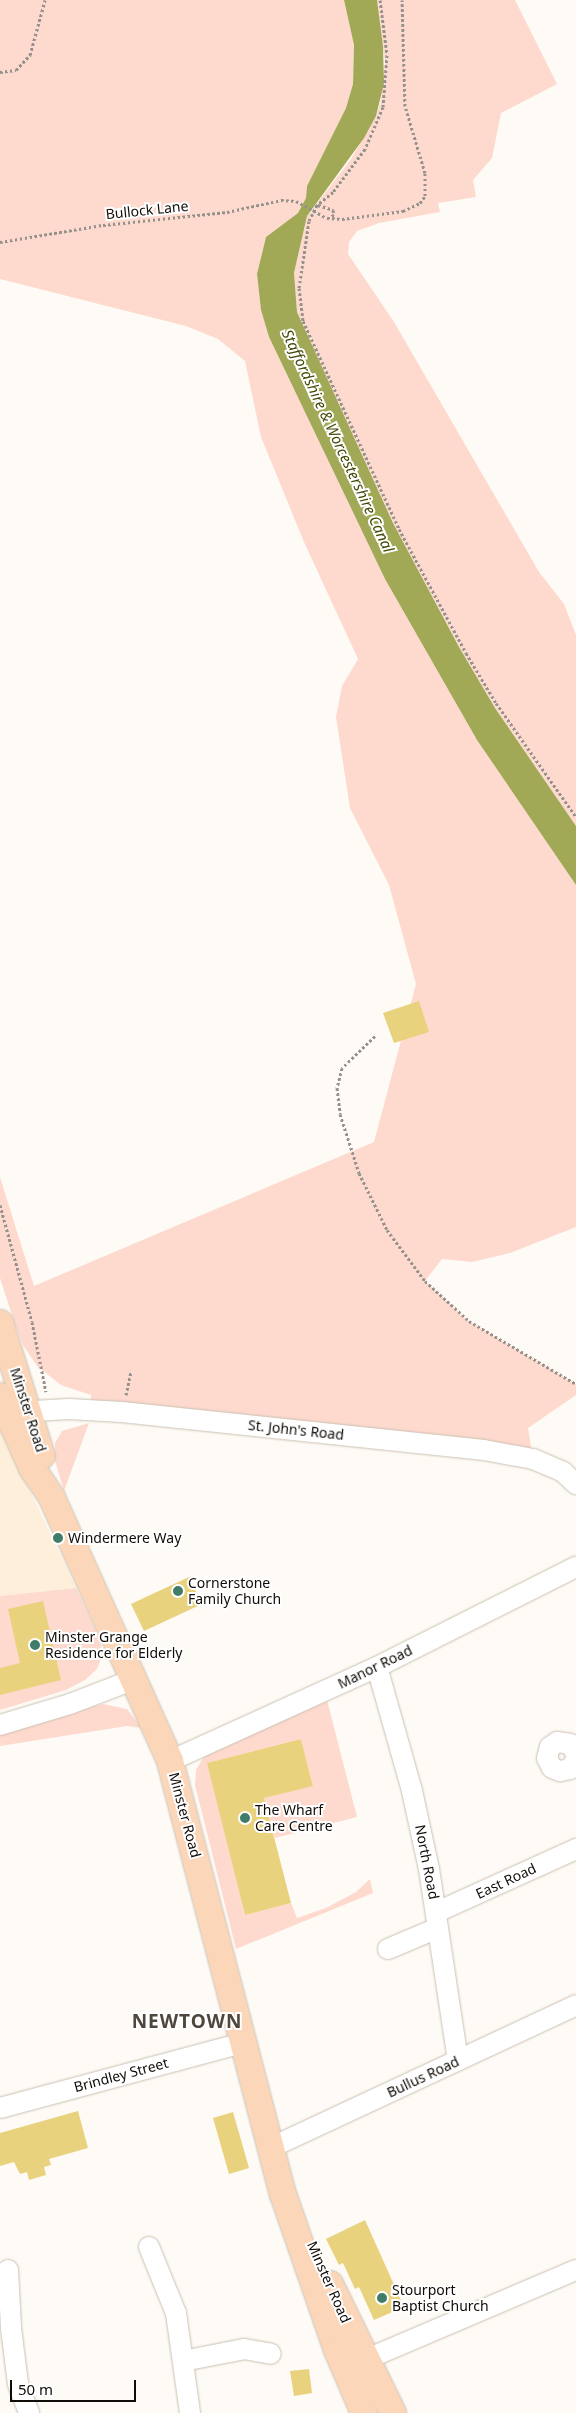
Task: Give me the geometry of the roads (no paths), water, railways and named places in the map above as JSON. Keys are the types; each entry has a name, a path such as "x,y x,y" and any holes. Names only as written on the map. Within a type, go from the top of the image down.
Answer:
{"main road":[{"name":"Minster Road","path":"1,1328 21,1407 32,1468 52,1498 136,1679 170,1761 242,2043 270,2148 296,2234 355,2364 393,2413"},
{"name":"Minster Road","path":"355,2364 364,2413"}],"street":[{"name":"St. John's Road","path":"21,1407 122,1412 484,1450 533,1459 563,1472 576,1484"},
{"name":"Manor Road","path":"170,1761 378,1667 576,1567"},
{"name":"North Road","path":"378,1667 412,1791 437,1920 458,2060"},
{"path":"0,1724 70,1704 136,1679"},
{"name":"East Road","path":"388,1949 437,1920 576,1849"},
{"name":"Bullus Road","path":"270,2148 576,2005"},
{"name":"Brindley Street","path":"0,2108 242,2043"},
{"path":"148,2247 176,2313 190,2413"},
{"path":"8,2270 10,2328 7,2352 21,2395 30,2413"},
{"path":"355,2364 576,2270"},
{"path":"183,2361 244,2349 271,2354"}],"water":[{"name":"Staffordshire & Worcestershire Canal","path":"344,0 377,0 383,46 384,83 376,116 364,138 307,216 294,273 297,312 393,523 459,647 495,708 576,826 576,885 477,740 385,579 269,337 261,310 257,274 266,237 298,213 306,198 307,186 346,108 353,84 354,45"}],"place":[{"name":"Windermere Way","path":"58,1538"},
{"name":"Cornerstone Family Church","path":"178,1591"},
{"name":"Minster Grange Residence for Elderly","path":"35,1645"},
{"name":"The Wharf Care Centre","path":"245,1818"},
{"name":"Stourport Baptist Church","path":"382,2298"}],"district":[{"name":"NEWTOWN","path":"187,2022"}]}
